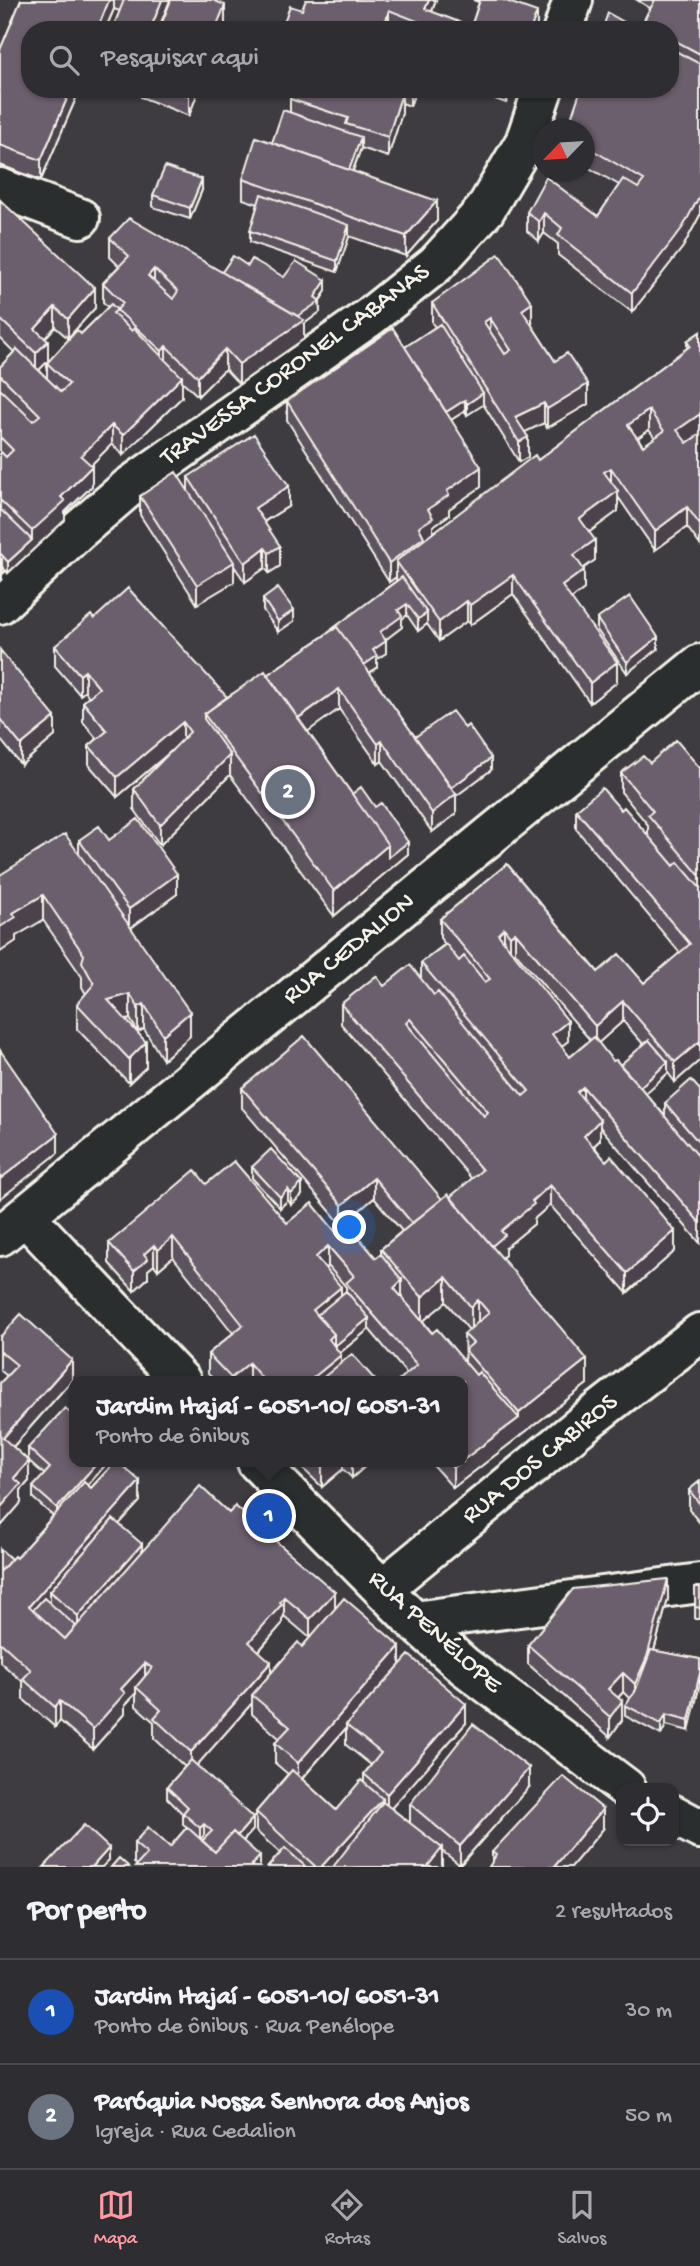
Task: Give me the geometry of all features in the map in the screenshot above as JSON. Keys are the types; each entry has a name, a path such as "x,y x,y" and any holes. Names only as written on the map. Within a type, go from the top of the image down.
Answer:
{"street":[{"path":"566,21 573,0"},
{"name":"TRAVESSA CORONEL CABANAS","path":"0,604 129,487 371,316 436,264 485,210 525,142 540,98"},
{"path":"0,188 80,218"},
{"name":"RUA CEDALION","path":"13,1226 700,664"},
{"path":"13,1226 176,1376"},
{"name":"RUA DOS CABIROS","path":"383,1588 589,1419 700,1333"},
{"name":"RUA PENÉLOPE","path":"262,1467 414,1621 464,1666 619,1783"},
{"path":"414,1621 700,1583"},
{"path":"679,1818 700,1829"}],"building":[{"path":"21,0 109,0 101,21 21,21 21,98 67,98 41,160 0,145 0,50"},
{"path":"124,0 162,0 154,21 116,21"},
{"path":"171,0 213,0 225,5 219,21 163,21"},
{"path":"306,0 429,0 425,9 456,21 417,21 389,10 386,21 284,21 290,6 302,10"},
{"path":"480,0 503,0 537,12 534,21 473,21"},
{"path":"655,0 700,0 700,54 679,43 679,21 644,21"},
{"path":"608,13 622,21 605,21"},
{"path":"679,53 700,64 700,195 683,227 632,293 558,235 562,228 544,213 539,222 527,212 543,182 553,182 598,216 623,179 638,188 644,180 595,151 595,119 571,119 578,98 679,98"},
{"path":"400,98 388,137 346,124 348,118 290,99"},
{"path":"283,110 361,137 349,170 272,143"},
{"path":"256,137 437,201 406,236 243,179"},
{"path":"165,167 202,179 190,208 153,195"},
{"path":"261,194 349,225 337,261 250,231"},
{"path":"0,200 95,288 68,319 55,307 35,329 48,341 36,353 0,319"},
{"path":"129,218 304,320 239,364 225,349 198,377 166,346 162,351 117,310 123,303 103,283 129,256 110,238","holes":["154,269 178,291 173,299 148,276"]},
{"path":"499,254 532,303 522,310 555,361 567,353 588,384 547,409 544,403 515,417 528,437 519,442 432,303","holes":["490,318 511,350 505,354 484,322"]},
{"path":"233,256 248,266 252,259 284,277 296,261 326,280 315,297 320,301 298,316 222,272"},
{"path":"111,304 117,310 113,313 132,331 134,328 182,377 123,435 112,425 81,456 92,466 61,497 65,501 32,531 0,500 0,451 6,457 13,450 0,437 0,389 33,421 40,415 0,375 0,367 17,349 61,392 69,384 47,363 77,330 81,334"},
{"path":"440,324 483,393 467,404 465,400 446,412 405,347"},
{"path":"393,328 481,467 447,491 449,495 428,509 433,518 419,527 424,537 389,563 287,401"},
{"path":"700,332 700,414 677,430 687,443 700,434 700,525 687,507 655,531 611,468 604,472 618,491 580,519 595,540 574,555 584,570 562,586 617,662 590,683 513,575 470,605 467,601 439,622 396,561 535,455 538,460 690,346 687,341","holes":["649,410 664,431 643,446 628,425"]},
{"path":"254,434 289,486 255,508 280,546 269,553 265,548 245,563 188,477"},
{"path":"176,472 234,562 197,585 140,496"},
{"path":"0,509 32,540 8,562 0,553"},
{"path":"402,577 427,613 418,619 407,604 398,610 402,616 380,632 386,641 373,650 377,656 364,665 337,627 332,629"},
{"path":"128,588 227,697 204,714 204,719 230,755 160,825 134,789 190,732 183,722 117,777 89,746 107,731 83,702 99,688 85,671 80,675 55,646 91,615 94,619"},
{"path":"278,588 294,610 278,621 263,599"},
{"path":"630,596 658,637 627,662 597,619"},
{"path":"337,627 456,794 432,813 382,741 378,744 339,689 298,718 267,675"},
{"path":"0,650 55,717 21,745 0,719"},
{"path":"265,671 388,845 334,891 204,714"},
{"path":"452,711 465,728 468,725 491,758 451,788 415,737"},
{"path":"676,740 700,768 700,876 648,815 653,811 621,773 643,756 650,763"},
{"path":"361,787 375,807 381,803 408,842 388,858 388,845 352,794"},
{"path":"602,788 621,810 624,807 674,866 678,862 700,888 700,1041 675,1062 623,1001 595,1026 515,932 510,936 504,928 498,934 568,1021 552,1034 570,1057 594,1037 700,1158 700,1223 583,1087 577,1092 600,1120 584,1136 606,1161 611,1156 675,1231 627,1273 550,1185 532,1201 534,1204 501,1231 505,1235 492,1246 450,1197 482,1170 341,1004 376,976 384,986 410,965 434,995 438,992 523,1096 529,1091 421,963 446,944 459,961 464,956 485,982 490,979 440,919 507,864 598,972 619,954 644,983 690,944 576,810","holes":["410,1019 488,1112 484,1116 406,1023"]},
{"path":"138,819 177,874 129,909 79,840 99,826 109,840"},
{"path":"65,834 190,1012 163,1035 144,1004 138,1007 130,994 108,1000 146,1042 129,1059 77,1004 94,984 82,962 84,955 43,895 13,913 16,917 0,927 0,875"},
{"path":"304,1036 442,1199 412,1223 374,1178 342,1205 242,1088"},
{"path":"649,1040 668,1062 640,1087 620,1065"},
{"path":"0,1050 58,1134 0,1179"},
{"path":"691,1080 700,1090 700,1144 665,1103"},
{"path":"271,1149 302,1183 291,1194 288,1189 280,1197 252,1167"},
{"path":"234,1161 287,1223 312,1203 339,1236 350,1227 376,1258 381,1254 402,1280 394,1288 432,1333 437,1329 476,1375 479,1372 519,1418 468,1456 468,1376 404,1376 417,1365 346,1283 354,1276 328,1246 316,1257 341,1287 313,1310 334,1334 329,1339 341,1355 315,1376 260,1376 249,1363 233,1376 229,1376 208,1354 243,1325 173,1237 158,1250 154,1245 144,1254 148,1259 134,1271 109,1243 195,1170 206,1184"},
{"path":"448,1194 587,1359 519,1413 465,1350 473,1343 464,1334 489,1313 478,1300 471,1307 446,1277 422,1297 381,1249"},
{"path":"346,1291 369,1318 336,1345 334,1334 317,1315"},
{"path":"21,1314 72,1360 3,1438 29,1461 14,1478 21,1484 1,1507 0,1383 17,1365 0,1351 0,1337"},
{"path":"352,1354 372,1376 325,1376"},
{"path":"65,1408 69,1412 69,1467 94,1467 57,1508 33,1487 50,1468 28,1448"},
{"path":"110,1467 124,1467 140,1481 29,1606 65,1639 200,1486 229,1513 235,1506 335,1592 310,1619 284,1597 280,1602 282,1604 249,1642 271,1662 191,1752 154,1718 161,1710 136,1687 152,1668 145,1663 121,1689 125,1693 93,1729 60,1701 55,1707 23,1679 31,1670 0,1642 0,1572 14,1556 16,1558 84,1482 91,1488"},
{"path":"700,1481 700,1504 689,1490"},
{"path":"113,1519 142,1544 78,1616 50,1591"},
{"path":"0,1549 11,1559 0,1572"},
{"path":"668,1579 647,1657 635,1684 623,1673 608,1689 622,1701 610,1717 528,1645 573,1589"},
{"path":"695,1587 700,1587 700,1608 695,1607"},
{"path":"44,1598 76,1626 65,1639 33,1610"},
{"path":"344,1598 400,1646 298,1763 275,1743 290,1727 252,1695 298,1642 302,1647"},
{"path":"651,1650 700,1659 700,1673 689,1720 666,1714 661,1724 625,1705 635,1692"},
{"path":"409,1655 466,1704 387,1794 364,1774 381,1753 346,1725"},
{"path":"473,1724 529,1768 460,1846 410,1804"},
{"path":"191,1760 253,1818 237,1836 233,1832 215,1852 202,1841 212,1831 204,1824 200,1828 183,1813 188,1807 167,1787"},
{"path":"292,1770 336,1810 361,1780 383,1799 321,1867 316,1867 256,1812"},
{"path":"563,1776 603,1809 554,1867 489,1867 496,1855 492,1852"},
{"path":"383,1802 442,1848 427,1867 333,1867"},
{"path":"84,1825 109,1848 92,1867 44,1867"},
{"path":"148,1827 170,1847 187,1827 215,1852 233,1832 260,1856 250,1867 135,1867 147,1854 134,1843"},
{"path":"285,1848 306,1867 268,1867"},
{"path":"119,1858 129,1867 111,1867"}],"place":[{"name":"Paróquia Nossa Senhora dos Anjos","path":"288,792"},
{"name":"Jardim Itajaí - 6051-10/ 6051-31","path":"269,1516"}]}
